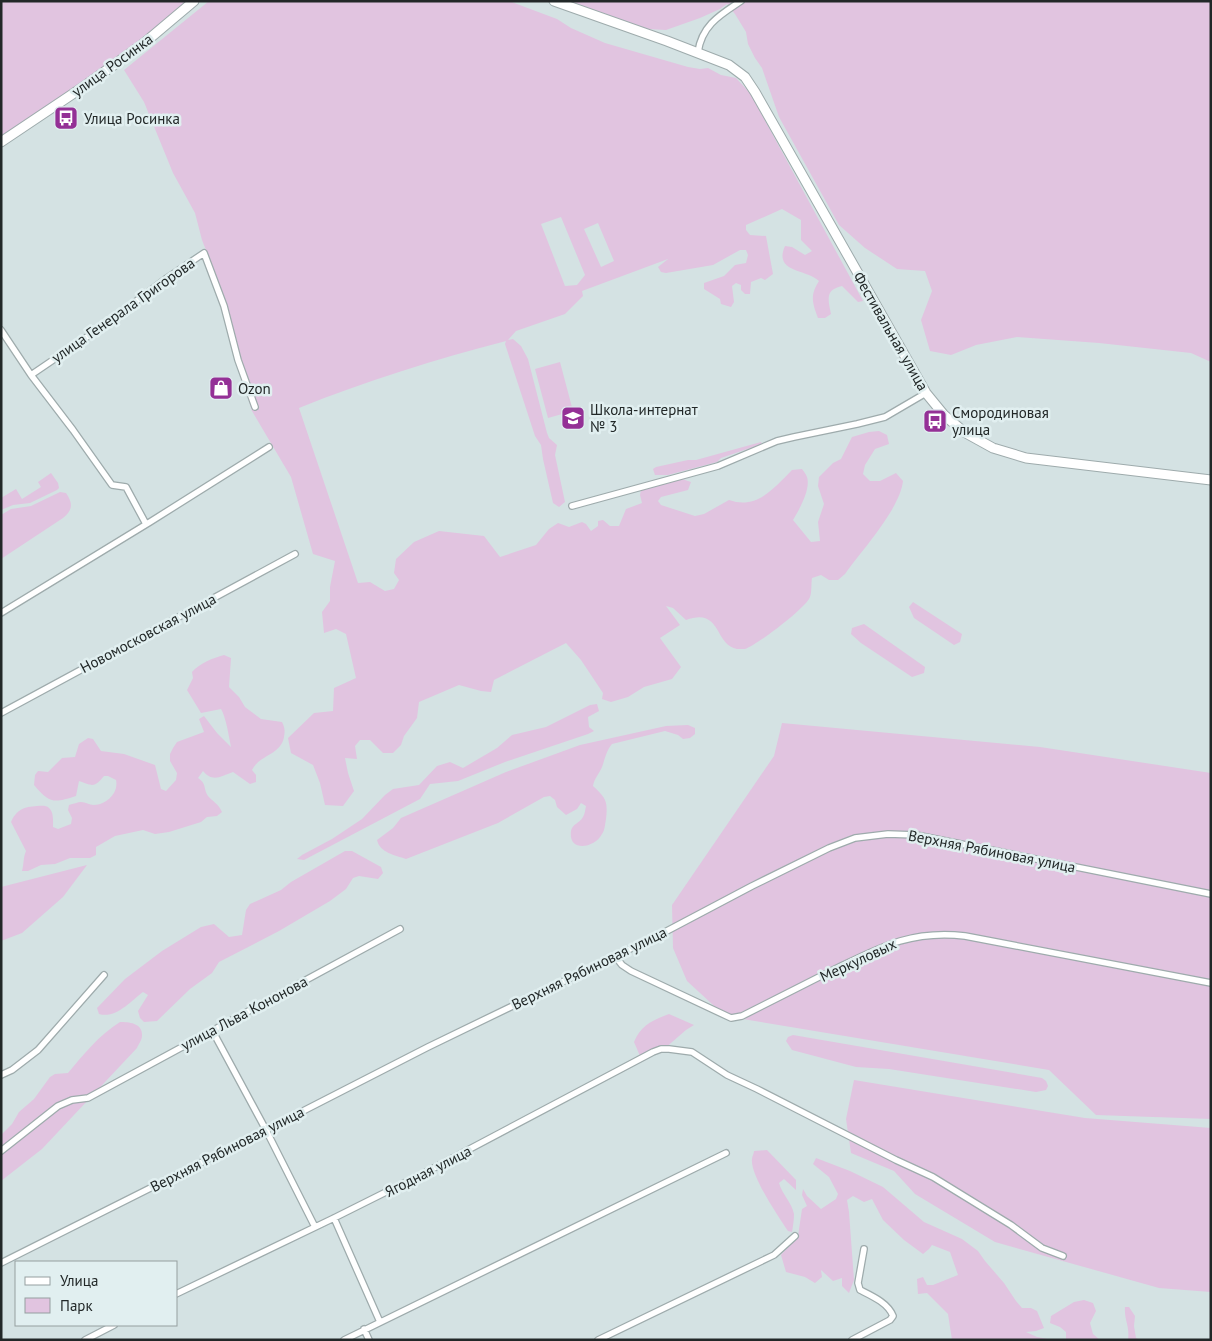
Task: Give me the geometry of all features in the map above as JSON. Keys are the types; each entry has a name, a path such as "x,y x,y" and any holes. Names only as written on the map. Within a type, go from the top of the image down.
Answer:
{"main road":[{"name":"улица Росинка","path":"1,142 143,44 194,1"},
{"name":"Фестивальная улица","path":"554,1 698,52 729,65 745,77 926,393 944,415 964,432 993,448 1026,458 1211,480"}],"street":[{"path":"698,52 701,39 710,24 741,1"},
{"name":"улица Генерала Григорова","path":"31,375 106,324 204,253 224,306 238,360 255,408"},
{"path":"1,330 31,375 112,485 126,487 146,524"},
{"path":"572,506 718,466 777,441 885,416 926,393"},
{"path":"1,613 269,447"},
{"name":"Новомосковская улица","path":"1,713 295,554"},
{"name":"Верхняя Рябиновая улица","path":"1,1263 428,1047 663,933 829,848 855,838 888,834 916,835 1211,894"},
{"name":"улица Льва Кононова","path":"1,1151 58,1106 72,1100 88,1098 400,929"},
{"name":"Меркуловых","path":"615,956 622,965 631,971 731,1018 742,1016 886,945 913,937 936,934 964,936 1211,983"},
{"path":"1,1075 12,1070 38,1050 104,975"},
{"path":"212,1030 266,1130 315,1227"},
{"name":"Ягодная улица","path":"178,1293 430,1170 661,1049 692,1052 727,1076 933,1177 1011,1225 1042,1248 1063,1256"},
{"path":"344,1340 726,1153"},
{"path":"334,1218 380,1322"},
{"path":"598,1340 774,1255 795,1236"},
{"path":"852,1340 890,1320 893,1316 891,1310 880,1301 860,1290 858,1283 864,1248"},
{"path":"85,1340 112,1326"},
{"path":"364,1330 369,1340"}],"green space":[{"path":"1,1 189,1 124,56 1,144"},
{"path":"209,1 509,1 557,19 571,28 605,43 688,67 708,68 721,75 736,78 750,93 863,301 858,302 842,286 830,293 829,304 831,314 825,318 818,318 814,307 813,295 819,281 787,266 783,255 785,246 792,247 805,255 812,251 801,240 801,220 782,209 746,225 746,230 750,235 766,236 773,274 765,280 761,278 751,282 750,294 745,294 741,290 741,285 736,283 732,286 734,302 731,307 721,304 720,299 704,289 704,283 724,276 735,265 746,263 748,255 746,250 740,250 713,265 666,273 661,272 658,267 668,259 582,291 583,296 565,314 516,331 508,340 513,339 521,346 528,359 547,433 549,438 557,445 555,455 565,502 559,507 553,503 541,445 535,436 505,344 506,341 401,371 299,408 358,583 370,582 385,591 394,589 399,580 394,573 396,559 414,542 439,531 484,536 500,557 536,545 549,529 558,523 569,527 582,522 591,531 598,526 598,521 603,520 610,526 619,526 626,509 642,503 641,490 682,479 691,482 688,490 661,497 658,501 661,505 695,516 704,514 729,500 748,502 756,500 772,490 792,470 802,469 808,482 804,499 793,520 811,542 820,541 818,522 824,504 818,486 819,477 833,463 841,459 852,437 869,432 879,431 887,435 889,444 875,449 865,465 863,474 870,481 880,481 896,473 903,481 895,504 879,529 845,574 838,580 829,580 821,575 812,578 811,595 807,602 780,626 751,646 745,649 737,649 730,646 724,641 712,622 706,618 698,617 686,620 673,608 666,606 680,625 660,638 681,667 672,679 644,687 628,697 611,702 602,699 603,693 581,660 566,643 494,680 491,692 459,685 419,702 417,718 404,736 401,745 393,753 383,753 370,740 360,740 355,746 357,759 345,758 354,791 343,806 325,805 320,783 313,765 291,753 288,738 314,713 333,711 334,688 356,678 346,634 336,629 324,633 322,612 330,601 330,587 335,561 313,554 291,477 252,411 244,385 226,301 202,240 195,213 173,173 144,102 124,70","holes":["561,217 585,275 577,285 565,286 541,224","598,223 614,261 601,267 584,229"]},
{"path":"569,1 1211,1 1211,362 1191,353 1099,343 1017,337 976,345 951,355 930,351 921,320 932,291 925,271 897,269 865,248 839,225 779,117 762,68 748,44 746,32 727,4 700,18 666,30 648,29"},
{"path":"560,362 573,411 548,418 535,369"},
{"path":"761,442 762,444 721,458 717,462 668,475 655,475 653,469 688,460 696,460"},
{"path":"51,473 58,483 59,488 57,490 30,503 13,505 1,510 1,498 16,489 22,499 41,487 38,482"},
{"path":"60,492 66,493 71,503 66,515 1,559 1,515 11,509 31,506"},
{"path":"913,602 962,634 960,642 954,645 914,618 909,607"},
{"path":"864,624 925,667 924,673 912,677 861,643 851,634 852,628"},
{"path":"224,655 231,658 229,687 239,697 245,707 261,719 282,722 285,731 279,748 255,765 252,770 256,775 256,782 250,784 233,772 214,778 203,771 198,778 204,784 208,796 222,812 217,816 207,817 201,822 169,832 155,834 143,830 115,836 96,847 96,855 90,858 70,858 55,864 41,865 28,871 22,871 26,851 11,822 18,811 28,807 46,806 52,812 53,827 58,829 71,824 72,818 68,810 69,805 81,802 92,805 99,804 107,801 114,794 116,780 108,776 104,776 98,783 93,785 79,781 76,796 57,801 44,796 34,785 35,775 38,771 48,772 62,758 75,757 79,744 88,738 93,739 101,751 124,754 155,765 161,789 166,791 176,780 177,773 170,761 170,754 177,742 204,732 199,719 204,716 231,747 226,722 221,709 201,713 187,690 193,678 192,672 195,669 207,661"},
{"path":"597,704 599,711 588,717 589,727 594,731 505,762 458,781 430,784 420,799 304,860 297,859 362,819 393,789 419,785 437,766 450,762 463,768 497,748 512,735 546,727 590,705"},
{"path":"782,723 1040,747 1211,773 1211,1119 1096,1115 1049,1070 725,1016 687,981 673,948 672,905 774,756"},
{"path":"688,725 695,728 695,734 690,738 683,739 678,735 665,731 612,744 593,786 605,800 607,813 603,832 594,843 583,846 578,845 571,838 571,831 574,825 583,817 586,806 581,803 577,809 566,815 557,807 555,800 550,796 544,797 498,823 406,859 388,853 381,848 377,840 393,828 401,818 506,772 580,745 666,726"},
{"path":"345,851 352,851 381,867 383,873 378,879 359,876 353,878 346,889 330,901 279,931 219,962 212,973 190,989 157,1021 144,1022 140,1018 138,1011 148,995 143,992 117,1012 105,1015 99,1014 97,1008 125,979 162,951 201,927 214,924 229,937 242,935 246,910 250,904 281,890 291,882"},
{"path":"87,865 63,897 22,933 1,941 1,887"},
{"path":"669,1014 694,1025 664,1049 648,1058 640,1056 634,1042 640,1031 653,1021"},
{"path":"120,1022 131,1023 140,1028 142,1038 137,1048 42,1149 1,1181 1,1135 12,1124 19,1112 34,1099 50,1077 55,1074 68,1073 98,1039"},
{"path":"793,1035 1042,1078 1048,1086 1046,1090 1036,1092 889,1069 856,1067 792,1050 786,1041 788,1037"},
{"path":"854,1080 1085,1118 1211,1128 1211,1292 1159,1288 995,1242 915,1194 894,1171 851,1153 846,1119"},
{"path":"767,1150 796,1180 796,1190 784,1179 779,1183 794,1214 792,1232 788,1231 755,1175 752,1158 754,1151"},
{"path":"816,1158 850,1171 883,1187 924,1222 962,1239 978,1251 1022,1308 1031,1308 1037,1311 1044,1328 1026,1332 1037,1337 1053,1340 952,1340 948,1314 927,1293 918,1294 917,1279 923,1277 927,1285 933,1285 958,1275 950,1252 932,1245 923,1254 904,1240 883,1220 872,1199 864,1202 853,1196 847,1200 854,1280 849,1293 842,1286 842,1278 833,1281 821,1270 822,1277 815,1283 805,1277 786,1272 781,1255 798,1236 802,1209 807,1206 802,1195 803,1189 807,1196 821,1209 836,1199 838,1194 829,1177 813,1164"},
{"path":"1084,1300 1093,1303 1096,1311 1090,1323 1093,1334 1100,1340 1066,1340 1066,1332 1050,1323 1051,1316 1074,1302"},
{"path":"1125,1307 1129,1307 1135,1316 1136,1338 1140,1340 1128,1340"}],"place":[{"name":"Улица Росинка","path":"66,118"},
{"name":"Ozon","path":"221,388"},
{"name":"Школа-интернат № 3","path":"573,418"},
{"name":"Смородиновая улица","path":"935,421"}]}
